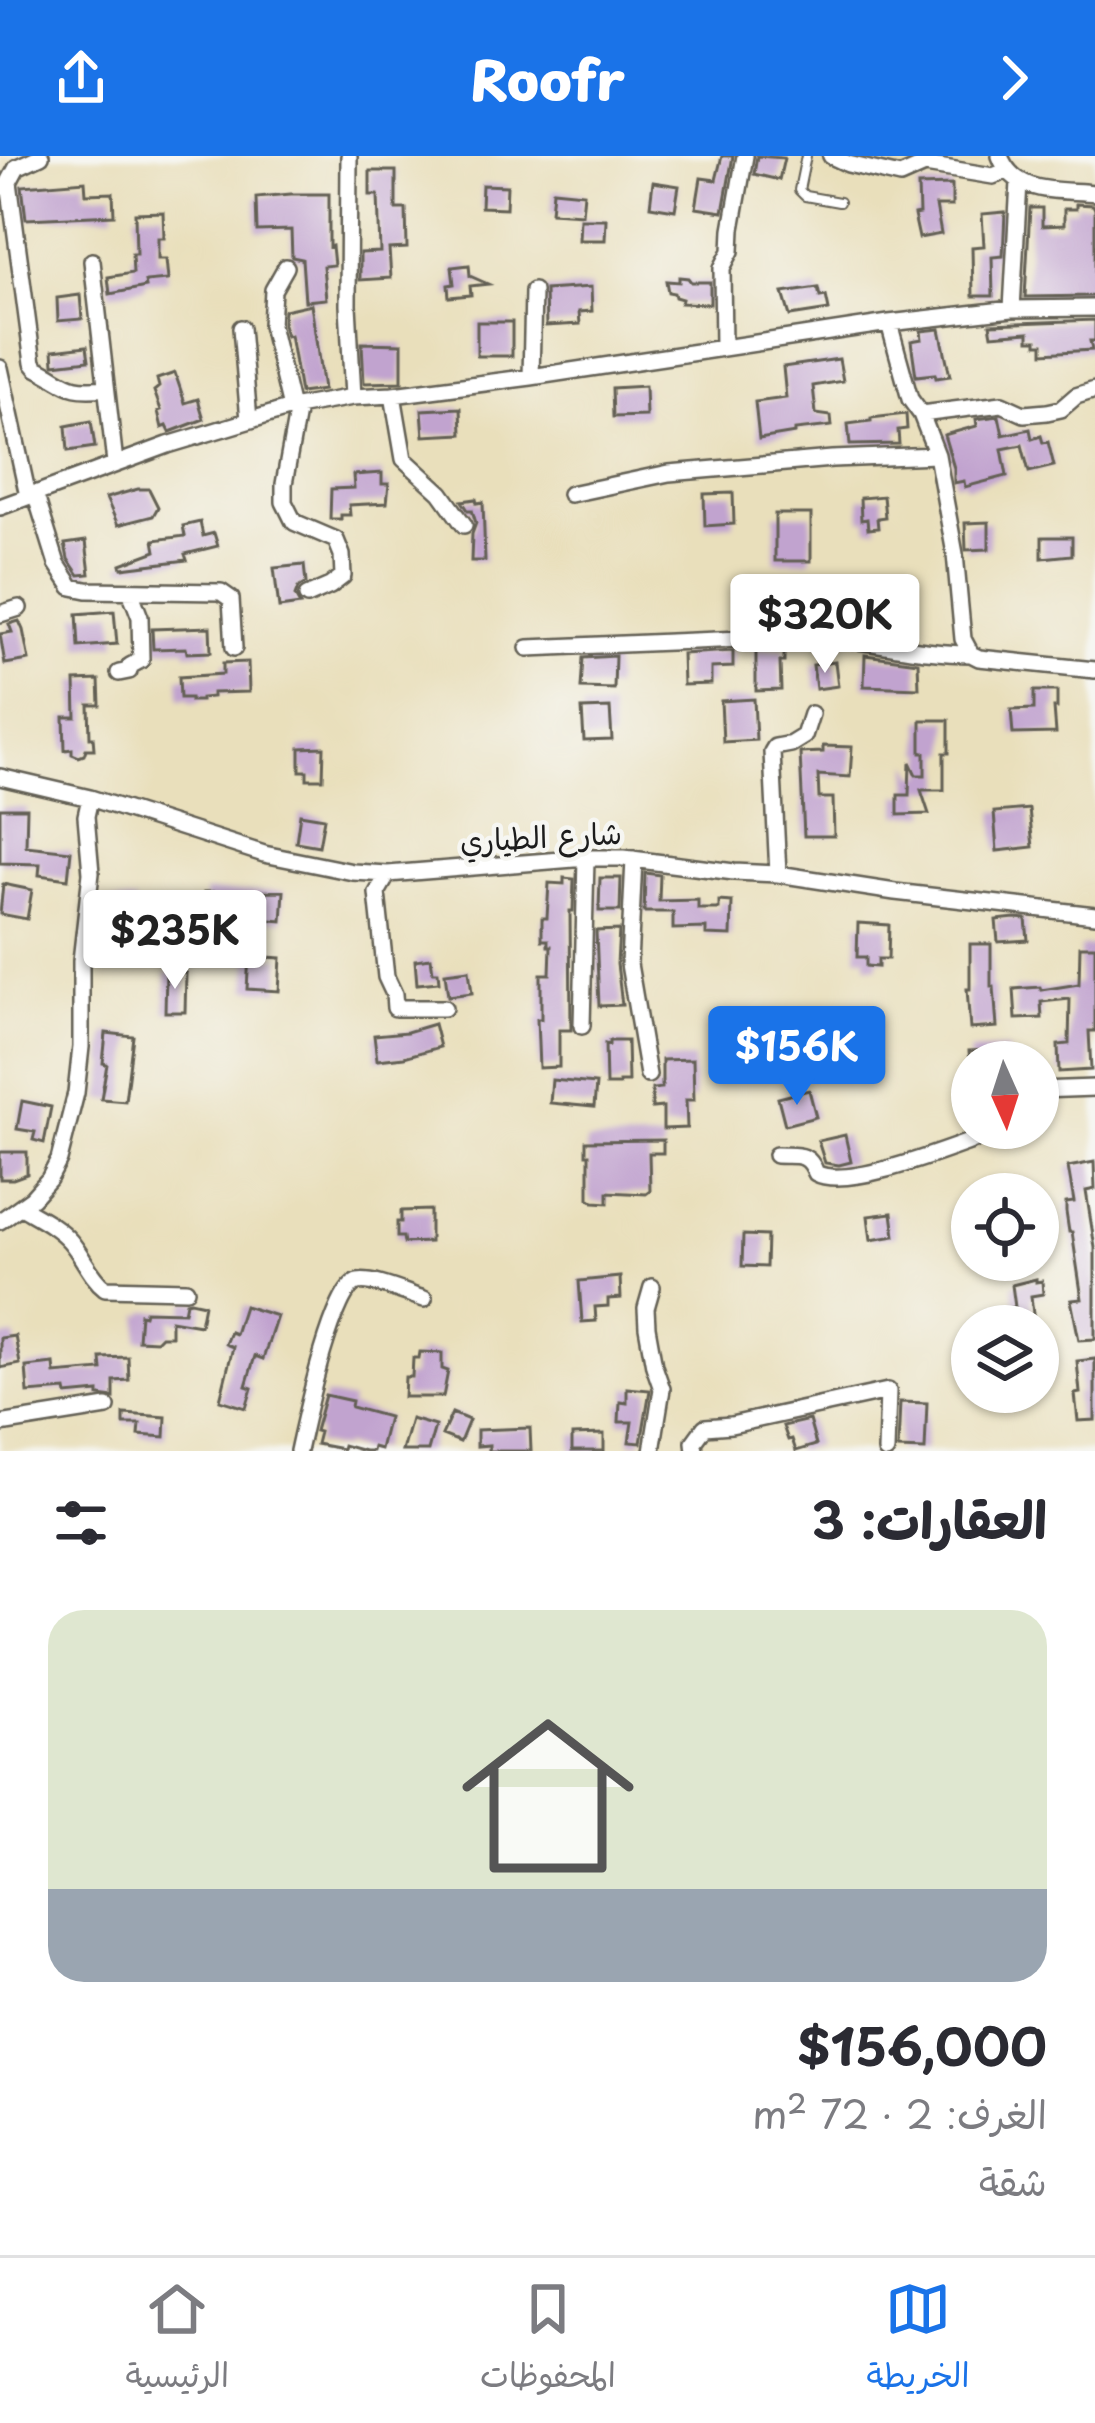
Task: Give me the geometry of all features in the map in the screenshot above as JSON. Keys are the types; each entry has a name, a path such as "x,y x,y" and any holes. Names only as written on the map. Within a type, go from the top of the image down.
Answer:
{"street":[{"path":"40,156 17,167 9,182 33,363 78,391 106,388"},
{"path":"349,156 353,397"},
{"path":"723,348 722,268 731,251 745,156"},
{"path":"831,156 900,176 925,165 986,176 1008,170 1095,193"},
{"path":"1008,170 1012,309"},
{"path":"92,261 115,464"},
{"path":"286,268 273,290 271,325 294,408 284,502 294,522 336,540 342,555 343,576 307,596"},
{"path":"531,376 533,292"},
{"path":"0,507 249,420 353,397 890,323 1012,309 1095,308"},
{"path":"890,323 910,399 937,455 964,639 971,654"},
{"path":"241,328 249,420"},
{"path":"0,368 31,495 65,580 87,590 226,594 234,612 234,648"},
{"path":"921,414 1002,404 1024,414 1047,412 1095,390"},
{"path":"393,395 404,459 440,493 464,525"},
{"path":"571,494 669,473 937,455"},
{"path":"119,673 141,660 140,617 130,591"},
{"path":"0,614 19,608"},
{"path":"528,648 813,635 1095,670"},
{"path":"778,874 772,752 805,736 811,714"},
{"name":"شارع الطياري","path":"0,776 90,798 264,854 353,872 388,874 586,858 634,860 1095,915"},
{"path":"0,1221 49,1179 59,1160 76,1093 81,961 92,873 86,816 90,798"},
{"path":"582,1026 586,858"},
{"path":"634,860 629,964 648,1075"},
{"path":"388,874 376,893 386,977 395,1007 444,1008"},
{"path":"1059,1089 1095,1088"},
{"path":"776,1155 806,1157 824,1178 872,1173 951,1147"},
{"path":"21,1207 60,1230 105,1288 186,1291"},
{"path":"298,1451 311,1389 349,1286 367,1282 424,1299"},
{"path":"652,1287 647,1327 662,1389 652,1451"},
{"path":"695,1451 694,1442 705,1427 888,1391 886,1451"},
{"path":"0,1424 107,1407"}],"lane":[{"path":"806,156 800,190 805,196 839,202"}],"building":[{"path":"722,156 733,156 723,212 696,208 701,178 716,180"},
{"path":"757,156 784,158 779,180 754,174"},
{"path":"370,171 396,171 396,209 406,209 407,248 389,249 391,278 360,280 360,253 380,252 378,195 370,195"},
{"path":"85,181 86,194 113,193 114,215 26,219 22,186"},
{"path":"653,182 679,186 675,210 650,206"},
{"path":"482,185 507,186 506,208 481,207"},
{"path":"952,185 952,206 936,206 941,234 919,238 914,215 919,214 918,186"},
{"path":"553,190 584,193 582,214 551,212"},
{"path":"329,194 329,247 334,265 323,266 326,299 305,301 302,259 292,257 291,230 257,231 256,197"},
{"path":"1076,204 1095,209 1095,296 1025,297 1030,208 1042,208 1042,226 1064,225 1064,209 1076,209"},
{"path":"163,212 164,238 158,238 158,259 166,259 168,280 110,294 108,277 133,273 135,213"},
{"path":"1005,212 1003,256 992,257 993,296 973,296 972,247 984,246 982,214"},
{"path":"580,219 606,219 605,240 579,240"},
{"path":"469,265 470,276 488,284 470,286 471,295 449,297 448,285 454,284 452,267"},
{"path":"679,277 710,282 710,304 681,303 682,299 668,292 666,281 679,282"},
{"path":"591,287 592,311 579,312 580,324 546,326 545,290"},
{"path":"818,288 829,310 790,316 783,293"},
{"path":"80,295 82,319 58,321 57,298"},
{"path":"311,304 323,390 300,393 290,335 286,336 283,324 284,310"},
{"path":"1095,320 1092,350 1043,353 1043,344 1029,340 1029,332 992,335 990,324"},
{"path":"477,322 512,322 512,356 477,356"},
{"path":"940,329 950,376 916,376 911,341 922,339 921,331"},
{"path":"362,343 402,344 402,382 364,383"},
{"path":"87,346 89,360 54,364 53,350"},
{"path":"839,359 843,381 813,386 816,414 831,416 832,426 759,439 755,402 786,398 783,367"},
{"path":"175,373 185,403 198,399 204,419 170,432 167,426 162,428 154,391 159,387 157,379"},
{"path":"645,386 646,416 613,417 612,388"},
{"path":"461,408 462,434 424,436 422,410"},
{"path":"906,414 907,429 898,430 899,444 850,445 848,424"},
{"path":"999,416 1003,435 1030,429 1032,439 1041,436 1043,443 1048,442 1054,466 1029,472 1022,445 1002,449 1007,476 965,487 964,481 954,483 944,435 977,426 976,419"},
{"path":"91,421 95,447 68,451 66,426"},
{"path":"382,473 382,484 389,484 387,503 349,505 350,515 330,519 331,489 354,488 353,475"},
{"path":"149,489 158,507 153,516 118,525 106,498"},
{"path":"733,493 734,524 705,526 704,494"},
{"path":"883,496 885,517 877,518 878,528 868,529 867,519 861,520 860,498"},
{"path":"462,501 483,502 485,561 471,561 476,523 472,510"},
{"path":"775,514 811,514 811,561 775,561"},
{"path":"200,522 203,536 214,533 218,546 185,554 187,560 122,568 121,564 156,551 154,540 185,536 183,526"},
{"path":"989,522 989,549 966,550 965,523"},
{"path":"1042,537 1072,537 1072,555 1042,558"},
{"path":"86,541 90,574 79,575 65,544"},
{"path":"304,565 306,583 295,596 300,605 279,608 274,568"},
{"path":"114,611 117,644 79,647 77,614"},
{"path":"19,621 29,660 5,664 0,634 12,632 9,624"},
{"path":"210,627 211,652 153,649 152,629"},
{"path":"784,649 781,690 756,691 756,650"},
{"path":"733,651 733,667 711,668 711,684 683,685 682,654"},
{"path":"865,655 918,662 919,688 864,686"},
{"path":"615,656 614,689 581,688 583,658"},
{"path":"248,662 249,692 212,693 201,701 180,698 179,677 223,674 223,663"},
{"path":"835,662 838,686 816,689 813,665"},
{"path":"99,680 100,705 89,705 94,749 86,749 79,757 72,749 65,750 64,717 76,717 75,681"},
{"path":"1034,691 1057,691 1056,733 1013,734 1011,710 1034,709"},
{"path":"754,699 756,740 723,742 721,701"},
{"path":"610,708 612,740 584,741 582,709"},
{"path":"921,720 949,720 944,790 921,790 929,814 898,815 898,795 909,795 910,762 916,775 925,775"},
{"path":"823,746 852,747 850,777 818,775 819,798 833,798 834,836 804,836 800,753 823,752"},
{"path":"324,747 323,779 307,779 307,771 300,771 300,748"},
{"path":"0,808 27,808 26,846 71,851 68,879 39,875 40,864 0,863"},
{"path":"1029,809 1033,847 997,851 994,812"},
{"path":"300,814 324,818 319,846 296,842"},
{"path":"645,873 660,875 659,901 698,900 698,909 719,909 719,901 732,902 731,936 706,935 706,928 673,929 673,912 644,912"},
{"path":"564,878 574,879 571,1030 559,1030 559,1067 539,1068 541,974 550,974 551,946 542,940 542,918 547,918 549,883 564,884"},
{"path":"600,878 621,878 620,911 599,911"},
{"path":"3,884 32,890 27,919 0,914"},
{"path":"284,891 282,921 205,919 204,892"},
{"path":"135,901 136,929 102,930 101,902"},
{"path":"1026,919 1028,940 998,942 996,920"},
{"path":"858,923 889,925 888,959 878,959 878,967 866,966 866,957 857,957"},
{"path":"619,930 622,1005 599,1006 596,931"},
{"path":"970,944 991,944 997,1027 970,1029"},
{"path":"1080,946 1095,946 1091,1070 1059,1072 1059,1045 1069,1044 1070,999 1041,1002 1042,1018 1016,1019 1014,989 1079,984"},
{"path":"249,956 281,958 279,991 247,989"},
{"path":"431,958 439,982 417,984 415,960"},
{"path":"469,970 472,993 448,996 445,973"},
{"path":"166,973 186,973 185,1012 165,1012"},
{"path":"434,1024 440,1047 377,1060 374,1035"},
{"path":"106,1033 133,1036 125,1101 101,1099"},
{"path":"627,1041 628,1082 606,1085 605,1044"},
{"path":"693,1059 694,1100 686,1100 687,1128 663,1129 663,1107 652,1108 652,1089 662,1088 662,1060"},
{"path":"552,1080 596,1084 594,1107 550,1103"},
{"path":"809,1090 816,1117 785,1125 778,1098"},
{"path":"22,1101 51,1107 44,1143 33,1140 35,1132 17,1129"},
{"path":"845,1135 851,1162 825,1163 818,1141"},
{"path":"663,1140 663,1153 649,1153 650,1191 608,1192 608,1203 589,1198 586,1141"},
{"path":"0,1152 27,1152 27,1174 0,1179"},
{"path":"1094,1162 1095,1189 1086,1191 1095,1248 1095,1339 1079,1340 1071,1300 1082,1299 1066,1212 1066,1203 1074,1202 1068,1167"},
{"path":"430,1210 430,1242 404,1243 403,1237 397,1237 401,1211"},
{"path":"892,1213 895,1236 871,1240 868,1216"},
{"path":"743,1235 767,1236 766,1267 742,1266"},
{"path":"620,1277 621,1298 595,1307 596,1321 582,1322 579,1281"},
{"path":"1042,1281 1043,1294 1031,1296 1032,1305 1015,1305 1012,1285"},
{"path":"190,1301 204,1304 200,1325 171,1320 171,1336 138,1340 140,1314 184,1312"},
{"path":"244,1306 277,1316 263,1359 255,1356 246,1386 252,1388 246,1408 220,1400 233,1347 225,1344 230,1332 235,1334"},
{"path":"15,1336 20,1364 0,1368 0,1338"},
{"path":"420,1352 442,1353 442,1369 448,1371 443,1397 404,1397 405,1377 412,1377 413,1358 419,1358"},
{"path":"128,1357 129,1380 114,1381 114,1398 99,1396 99,1392 67,1395 66,1390 28,1393 26,1367 54,1364 55,1374 102,1370 101,1358"},
{"path":"1095,1359 1095,1420 1078,1421 1077,1361"},
{"path":"627,1388 650,1390 641,1443 629,1442 632,1422 619,1422 620,1402 627,1403"},
{"path":"325,1395 388,1417 380,1449 316,1444"},
{"path":"900,1402 927,1403 925,1450 898,1449"},
{"path":"452,1413 469,1420 460,1442 442,1435"},
{"path":"124,1414 166,1417 165,1437 139,1435 140,1424 124,1424"},
{"path":"411,1419 435,1426 428,1451 402,1451"},
{"path":"809,1420 816,1445 796,1451 783,1426"},
{"path":"530,1428 531,1451 489,1451 489,1445 477,1446 477,1430"},
{"path":"604,1434 604,1451 572,1451 572,1435"}]}
